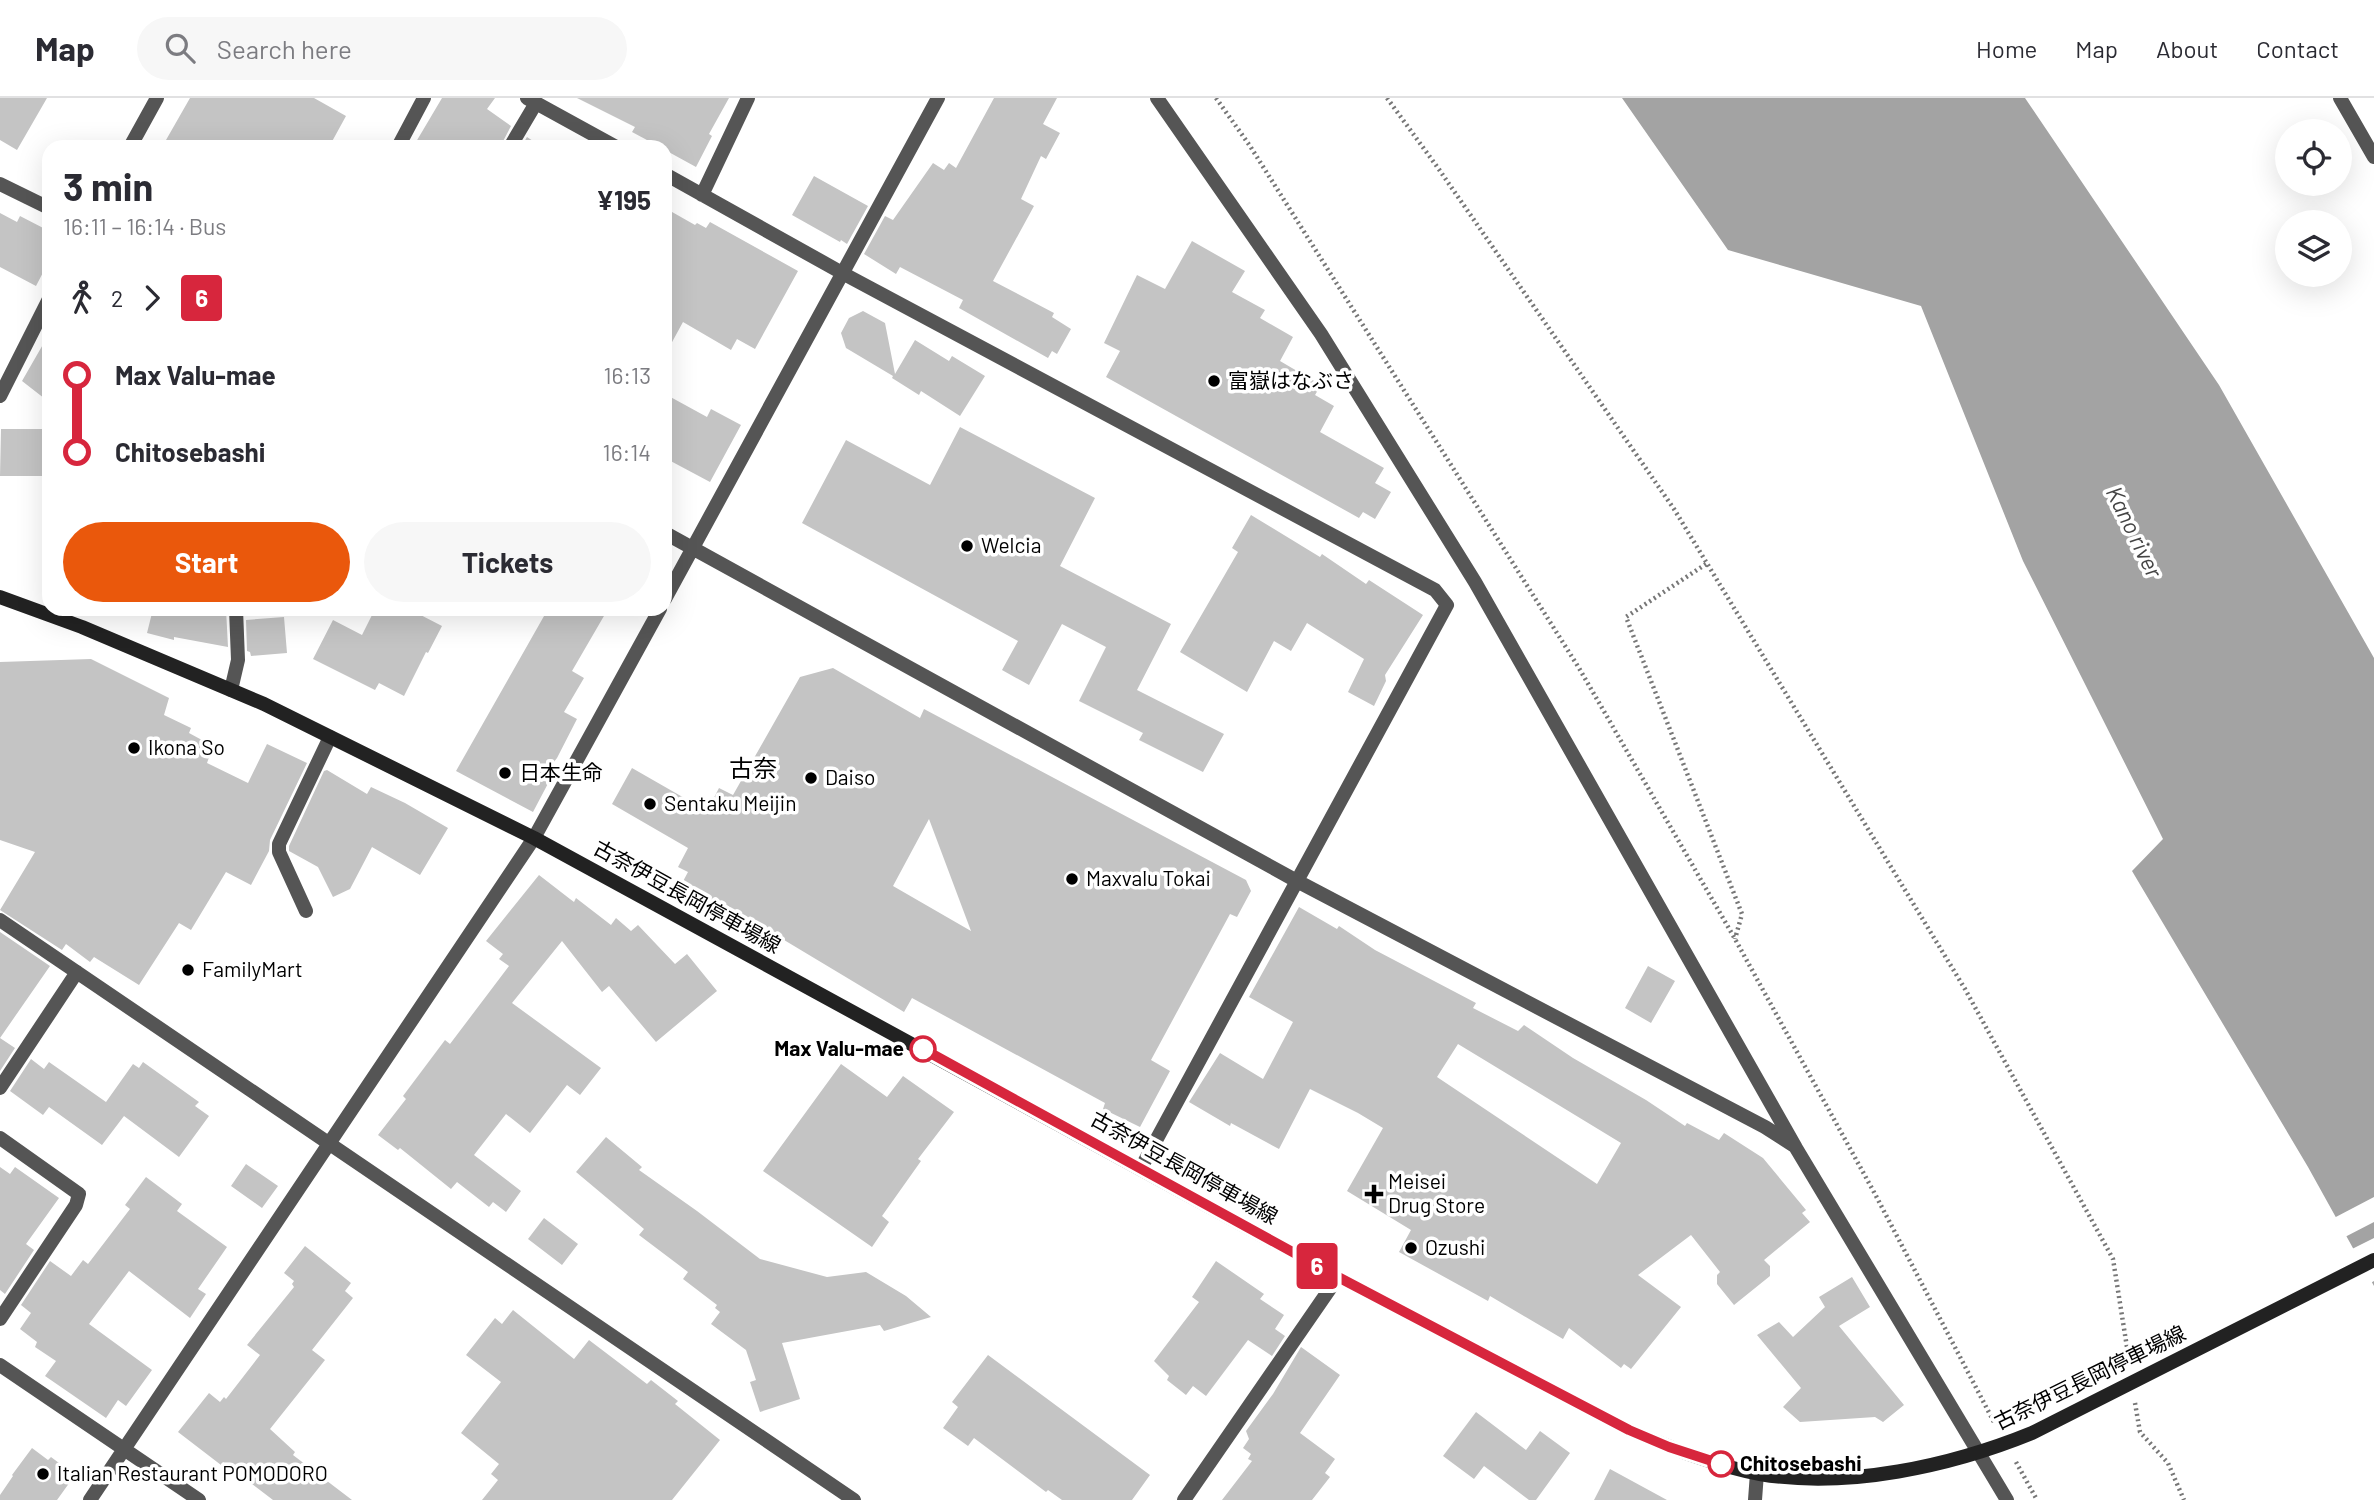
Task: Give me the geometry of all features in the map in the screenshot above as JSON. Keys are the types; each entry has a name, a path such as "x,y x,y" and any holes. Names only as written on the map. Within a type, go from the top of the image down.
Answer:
{"main road":[{"name":"古奈伊豆長岡停車場線","path":"0,597 42,612"},
{"name":"古奈伊豆長岡停車場線","path":"52,616 231,690 534,838 1338,1277 1629,1430 1682,1452 1757,1473 1834,1478 1930,1465 2006,1444 2374,1260"}],"street":[{"path":"134,140 158,98"},
{"path":"402,140 424,98"},
{"path":"702,195 748,98"},
{"path":"672,586 938,98"},
{"path":"1157,98 1321,334 1475,582 1796,1148 2007,1500"},
{"path":"2340,98 2374,157"},
{"path":"513,140 531,100 603,140"},
{"path":"672,178 844,274 1435,590 1447,605 1295,880 1141,1168"},
{"path":"0,184 42,205"},
{"path":"1,388 42,312"},
{"path":"672,537 1295,880 1765,1127 1796,1148"},
{"path":"231,690 238,660 236,616"},
{"path":"90,1500 534,838 656,616"},
{"path":"306,911 279,852 279,844 330,737"},
{"path":"0,920 854,1500"},
{"path":"0,1088 77,972"},
{"path":"0,1138 79,1194 76,1205 0,1319"},
{"path":"1184,1500 1338,1277"},
{"path":"0,1365 199,1500"},
{"path":"1755,1500 1757,1473"}],"path":[{"path":"1216,98 1250,146 1579,667 1735,939 1875,1194 1990,1417"},
{"path":"1387,98 1658,486 1965,989 2113,1259 2129,1366"},
{"path":"1706,564 1626,617 1742,914 1735,939"},
{"path":"2134,1392 2140,1432 2168,1463 2184,1500"},
{"path":"2021,1471 2037,1500"}],"water":[{"name":"Kano river","path":"1622,98 2025,98 2219,385 2374,658 2374,1286 2308,1167 2132,871 2163,839 2023,561 1921,306 1728,250"}],"pier":[{"path":"2374,1197 2374,1222 2343,1238 2332,1219"},
{"path":"2374,1238 2374,1281 2369,1284 2350,1250"}],"building":[{"path":"0,98 47,98 17,150 0,140"},
{"path":"190,98 314,98 346,116 333,140 166,140"},
{"path":"442,98 495,98 487,109 511,126 504,140 417,140"},
{"path":"577,98 729,98 709,134 712,136 696,167 672,154 672,140 647,140 632,132 635,127"},
{"path":"994,98 1057,98 1043,124 1060,133 1046,159 1041,156 1021,199 1034,206 993,281 1054,313 1052,317 1071,329 1057,354 1052,351 1048,358 959,308 963,300 900,267 896,274 864,254 885,216 893,220 933,163 944,170 949,163 956,168"},
{"path":"814,176 868,206 847,244 792,215"},
{"path":"672,212 706,228 710,222 798,271 755,349 737,339 731,350 683,322 672,342"},
{"path":"0,213 17,222 20,216 42,227 42,274 36,286 0,267"},
{"name":"富嶽はなぶさ","path":"1192,241 1245,271 1232,292 1265,310 1260,318 1293,337 1280,361 1321,385 1315,395 1334,406 1320,432 1384,468 1375,483 1391,492 1375,519 1363,512 1359,518 1106,377 1120,351 1104,343 1137,275 1165,289"},
{"path":"863,311 885,323 895,374 915,340 949,361 952,356 985,376 960,416 921,391 919,395 846,348 841,333 849,318"},
{"path":"42,346 42,397 22,381"},
{"path":"672,398 707,417 711,409 741,425 710,482 672,462"},
{"path":"960,427 1095,498 1060,566 1171,624 1137,690 1224,734 1203,772 1139,740 1143,733 1079,701 1106,647 1062,624 1029,685 1002,670 1018,641 802,523 846,440 930,485"},
{"path":"1,429 42,429 42,476 0,476"},
{"path":"1251,515 1320,557 1322,554 1366,584 1369,580 1423,615 1385,675 1386,681 1374,706 1348,692 1364,659 1307,623 1291,651 1274,641 1247,692 1180,652 1238,552 1232,548"},
{"path":"151,616 226,616 228,647 174,637 174,640 147,633"},
{"path":"372,616 423,616 442,626 404,696 379,683 375,690 313,659 333,620 362,635"},
{"path":"544,616 604,616 572,671 584,678 564,712 577,719 557,758 547,771 553,774 533,812 456,771"},
{"path":"284,617 287,653 251,656 247,651 246,620"},
{"path":"91,659 169,698 164,715 191,728 189,733 213,746 207,763 248,783 267,744 307,763 270,840 269,851 251,885 226,872 191,930 179,923 139,985 94,957 90,962 66,944 62,950 0,910 35,852 0,840 0,662"},
{"path":"833,668 920,718 924,709 1246,880 1251,891 1237,917 1230,914 1151,1060 1170,1071 1140,1127 1103,1109 1105,1103 912,998 904,1012 726,905 723,911 680,887 688,872 678,867 688,848 612,804 632,768 707,811 719,788 733,795 800,677","holes":["929,819 971,931 893,886"]},
{"path":"327,770 367,794 371,787 448,828 420,875 372,847 350,889 333,897 318,867 289,851 324,771"},
{"path":"539,875 574,902 576,898 611,925 616,918 631,931 638,925 675,964 687,954 717,991 656,1042 609,986 602,992 562,941 512,1003 601,1068 580,1095 567,1085 530,1133 506,1114 474,1155 521,1191 506,1212 493,1202 489,1207 457,1182 451,1189 400,1148 398,1150 378,1135 406,1099 403,1096 445,1040 450,1044 509,966 499,959 503,954 486,941"},
{"path":"1299,907 1337,929 1339,926 1375,950 1476,1003 1473,1008 1518,1031 1524,1025 1685,1126 1687,1123 1719,1140 1724,1133 1763,1158 1806,1210 1802,1213 1810,1222 1764,1260 1770,1266 1770,1276 1734,1305 1717,1284 1717,1275 1720,1272 1691,1235 1638,1275 1681,1307 1631,1369 1624,1364 1621,1368 1569,1328 1563,1339 1490,1296 1488,1301 1399,1252 1411,1230 1347,1191 1383,1128 1310,1089 1279,1149 1231,1123 1230,1126 1189,1102 1220,1053 1263,1079 1293,1022 1249,997","holes":["1458,1044 1621,1143 1597,1184 1437,1077"]},
{"path":"0,932 50,966 0,1038"},
{"path":"1648,966 1675,981 1651,1023 1625,1008"},
{"path":"0,1038 15,1048 0,1071"},
{"path":"31,1059 44,1069 49,1062 106,1102 133,1064 139,1068 143,1062 199,1102 195,1106 209,1116 179,1157 124,1116 102,1145 49,1107 43,1115 10,1091"},
{"path":"841,1064 887,1097 903,1076 954,1112 918,1159 921,1161 882,1216 889,1222 872,1247 763,1171"},
{"path":"606,1137 642,1167 639,1170 760,1259 827,1277 866,1272 906,1296 931,1317 884,1331 880,1325 782,1343 800,1399 760,1412 750,1382 756,1380 746,1350 711,1324 720,1312 715,1308 717,1305 683,1279 688,1272 639,1235 644,1229 576,1172"},
{"path":"246,1164 278,1186 262,1208 231,1186"},
{"path":"0,1167 10,1174 15,1167 59,1198 26,1244 34,1250 5,1294 0,1290"},
{"path":"146,1177 182,1204 177,1211 227,1247 198,1289 206,1294 190,1318 129,1271 89,1324 152,1370 126,1406 118,1400 106,1418 45,1376 56,1361 35,1347 37,1342 20,1329 31,1313 21,1305 50,1261 71,1276 83,1260 88,1264 130,1209 125,1205"},
{"path":"544,1218 578,1244 562,1265 528,1239"},
{"path":"305,1246 351,1283 345,1291 353,1298 312,1350 325,1360 270,1429 295,1452 293,1455 352,1500 273,1500 178,1432 209,1393 220,1402 224,1397 226,1399 260,1355 247,1345 294,1287 294,1281 284,1273"},
{"path":"1216,1261 1264,1294 1260,1299 1284,1315 1275,1329 1285,1336 1272,1356 1248,1340 1206,1396 1193,1386 1186,1395 1167,1380 1169,1376 1154,1361 1199,1302 1192,1297"},
{"path":"1852,1277 1870,1307 1839,1326 1904,1405 1883,1422 1875,1417 1800,1422 1783,1407 1801,1388 1757,1335 1779,1322 1793,1337 1825,1307 1819,1297"},
{"path":"513,1310 574,1359 589,1340 647,1384 651,1380 678,1401 675,1404 720,1440 672,1500 482,1500 498,1480 491,1474 499,1464 461,1433 501,1382 466,1355 495,1318 502,1324"},
{"path":"1301,1347 1340,1375 1300,1433 1335,1459 1325,1473 1330,1477 1312,1500 1222,1500 1252,1461 1248,1459 1251,1454 1243,1448 1249,1439 1246,1431 1273,1394"},
{"path":"988,1355 1150,1475 1132,1500 1062,1500 1048,1490 1046,1492 974,1438 968,1446 943,1428 958,1407 952,1402"},
{"path":"1476,1412 1526,1450 1540,1431 1570,1453 1536,1500 1529,1500 1484,1466 1474,1479 1443,1456"},
{"path":"32,1448 48,1460 51,1457 75,1475 57,1500 0,1500 0,1495 12,1475"},
{"path":"1610,1469 1667,1500 1594,1500"}],"bus line":[{"name":"6","path":"923,1049 1338,1277 1629,1430 1721,1464"}],"place":[{"name":"富嶽はなぶさ","path":"1214,381"},
{"name":"Welcia","path":"967,546"},
{"name":"Ikona So","path":"134,748"},
{"name":"日本生命","path":"505,773"},
{"name":"Daiso","path":"811,778"},
{"name":"Sentaku Meijin","path":"650,804"},
{"name":"Maxvalu Tokai","path":"1072,879"},
{"name":"FamilyMart","path":"188,970"},
{"name":"Max Valu-mae","path":"923,1049"},
{"name":"Meisei Drug Store","path":"1374,1194"},
{"name":"Ozushi","path":"1411,1248"},
{"name":"Chitosebashi","path":"1721,1464"},
{"name":"Italian Restaurant POMODORO","path":"43,1474"}],"district":[{"name":"古奈","path":"753,769"}]}
